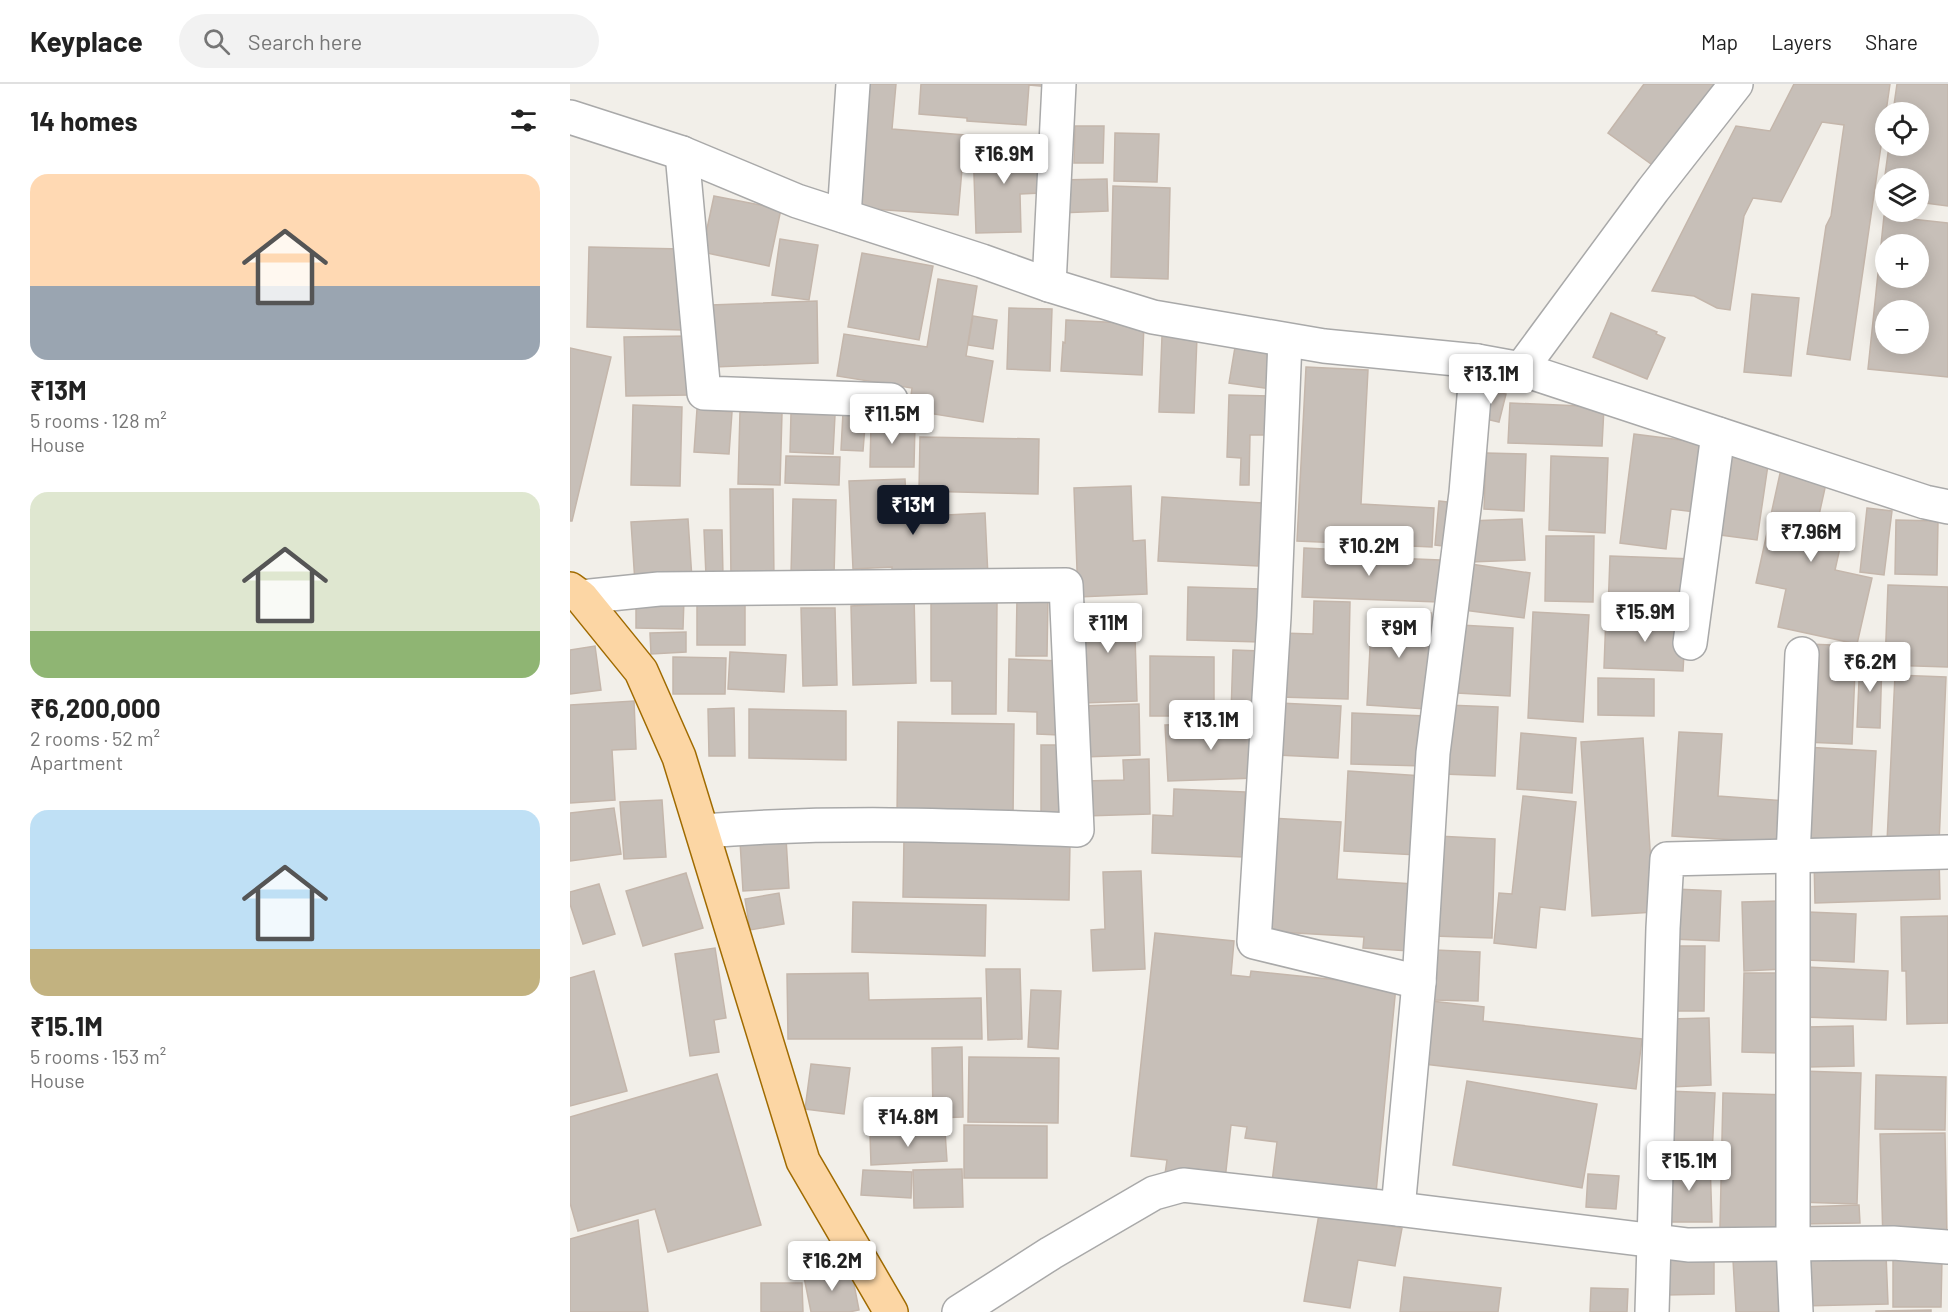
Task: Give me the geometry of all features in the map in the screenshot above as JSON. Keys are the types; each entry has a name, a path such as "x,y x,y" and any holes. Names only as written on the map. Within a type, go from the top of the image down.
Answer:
{"main road":[{"path":"576,593 641,671 679,757 803,1161 891,1312"}],"street":[{"path":"844,216 853,84"},
{"path":"1049,285 1059,84"},
{"path":"1521,369 1653,190 1736,84"},
{"path":"570,117 682,153 797,201 1153,317 1324,346 1477,361 1521,369 1948,507"},
{"path":"682,153 705,393 891,400"},
{"path":"1285,340 1274,617 1254,942 1419,982"},
{"path":"1398,1209 1419,982 1433,753 1466,493 1477,361"},
{"path":"1690,643 1718,434"},
{"path":"576,593 659,589 1066,585 1077,830 923,824 703,831"},
{"path":"1796,1312 1793,1244 1793,857 1802,654"},
{"path":"1652,1312 1667,859 1948,852"},
{"path":"959,1312 1051,1253 1154,1193 1183,1185 1688,1245 1893,1243 1948,1247"}],"building":[{"path":"868,84 896,84 892,129 965,135 958,215 858,208"},
{"path":"921,84 1050,84 1050,87 1029,85 1026,125 967,121 967,118 919,114"},
{"path":"1644,84 1721,84 1658,169 1608,133"},
{"path":"1794,84 1890,84 1887,102 1875,102 1875,156 1880,156 1878,168 1875,168 1875,188 1850,360 1807,354 1844,125 1822,122 1781,202 1753,198 1744,216 1730,310 1717,308 1694,296 1652,291 1736,126 1770,131"},
{"path":"1897,84 1948,84 1948,206 1929,203 1929,168 1886,168 1888,156 1929,156 1929,102 1894,102"},
{"path":"1075,126 1104,126 1103,163 1074,163"},
{"path":"1115,133 1159,134 1157,182 1114,181"},
{"path":"1039,144 1041,193 1020,194 1021,232 976,233 973,146"},
{"path":"1107,179 1108,211 1059,213 1058,180"},
{"path":"1113,186 1170,188 1168,279 1111,277"},
{"path":"714,196 781,209 769,266 702,252"},
{"path":"1883,222 1948,223 1948,377 1868,369 1875,302 1875,354 1929,354 1929,300 1875,300 1876,288 1929,288 1929,234 1882,234"},
{"path":"780,239 818,245 809,300 772,295"},
{"path":"589,247 682,249 681,330 587,327"},
{"path":"862,253 933,266 919,340 848,327"},
{"path":"938,279 977,286 966,356 993,361 983,422 909,410 912,388 837,376 844,334 927,347"},
{"path":"1752,294 1799,298 1791,376 1744,372"},
{"path":"817,301 818,363 714,367 711,305"},
{"path":"1009,308 1052,309 1050,371 1007,369"},
{"path":"1611,313 1657,332 1656,334 1665,338 1647,379 1593,357"},
{"path":"973,316 997,320 993,349 968,345"},
{"path":"1066,320 1144,324 1142,375 1061,371"},
{"path":"687,336 688,395 626,396 624,337"},
{"path":"1162,336 1197,337 1194,413 1159,412"},
{"path":"1236,341 1278,348 1271,389 1229,383"},
{"path":"570,348 611,357 572,521 570,521"},
{"path":"1306,367 1368,370 1361,504 1434,508 1432,547 1297,541"},
{"path":"1483,389 1506,394 1499,422 1477,417"},
{"path":"1229,395 1270,396 1269,435 1250,435 1249,485 1240,485 1241,458 1227,457"},
{"path":"1510,403 1604,407 1602,446 1508,443"},
{"path":"633,405 682,407 680,486 631,485"},
{"path":"697,409 732,412 729,454 694,452"},
{"path":"740,412 782,413 780,485 738,484"},
{"path":"843,412 866,413 863,451 841,450"},
{"path":"791,413 835,415 833,454 790,452"},
{"path":"871,424 915,424 914,467 870,467"},
{"path":"1634,434 1712,444 1703,513 1671,509 1666,549 1620,543"},
{"path":"920,437 1039,439 1038,494 919,491"},
{"path":"1725,452 1769,458 1757,540 1713,534"},
{"path":"1486,453 1526,454 1524,511 1484,509"},
{"path":"786,456 840,457 839,485 785,483"},
{"path":"1551,456 1608,458 1605,533 1549,530"},
{"path":"1781,469 1827,479 1819,515 1846,521 1835,570 1872,578 1857,644 1778,627 1786,589 1756,583"},
{"path":"905,479 907,517 985,513 988,577 892,581 892,567 853,569 849,481"},
{"path":"1131,486 1133,541 1145,540 1147,594 1078,597 1074,488"},
{"path":"730,489 773,489 774,581 731,581"},
{"path":"1162,497 1262,503 1258,566 1158,561"},
{"path":"793,499 836,500 834,576 791,574"},
{"path":"1439,501 1456,503 1452,547 1435,545"},
{"path":"1867,508 1892,511 1884,575 1860,572"},
{"path":"688,519 692,579 635,583 631,522"},
{"path":"1522,519 1525,560 1470,562 1468,521"},
{"path":"1896,520 1938,521 1937,575 1895,574"},
{"path":"704,530 722,530 723,576 706,576"},
{"path":"1546,536 1594,536 1593,602 1545,601"},
{"path":"1304,548 1367,551 1367,557 1440,560 1438,602 1302,597"},
{"path":"1610,556 1694,559 1692,614 1608,611"},
{"path":"1471,564 1530,573 1524,618 1464,610"},
{"path":"1888,585 1948,587 1948,667 1885,665"},
{"path":"1188,587 1262,589 1260,642 1187,640"},
{"path":"914,595 916,683 853,685 851,606 884,604 884,596"},
{"path":"636,597 684,598 683,629 636,628"},
{"path":"1017,597 1048,597 1047,656 1016,656"},
{"path":"697,600 745,600 745,645 697,645"},
{"path":"1314,601 1350,602 1348,699 1280,697 1282,633 1313,634"},
{"path":"931,602 997,602 996,714 952,714 952,681 931,681"},
{"path":"1134,604 1137,701 1083,703 1080,606"},
{"path":"801,608 835,608 837,685 803,686"},
{"path":"1372,610 1431,613 1426,709 1367,705"},
{"path":"1533,612 1589,615 1583,722 1528,718"},
{"path":"1606,614 1686,618 1683,671 1604,668"},
{"path":"1460,625 1513,628 1510,696 1457,693"},
{"path":"686,632 686,652 651,654 650,633"},
{"path":"1808,644 1856,646 1852,744 1804,742"},
{"path":"595,646 601,690 570,694 570,650"},
{"path":"1233,650 1261,651 1258,716 1231,715"},
{"path":"730,652 786,655 784,692 728,689"},
{"path":"1150,656 1214,657 1214,716 1150,716"},
{"path":"673,657 726,658 725,694 673,694"},
{"path":"1860,657 1882,658 1880,728 1857,727"},
{"path":"1009,659 1061,661 1059,735 1037,734 1037,712 1008,711"},
{"path":"1895,675 1946,677 1939,844 1887,842"},
{"path":"1598,678 1654,679 1654,716 1598,715"},
{"path":"634,701 636,749 612,750 615,800 570,803 570,705"},
{"path":"1279,703 1341,706 1338,758 1277,755"},
{"path":"1139,704 1140,755 1083,757 1081,706"},
{"path":"1446,705 1498,707 1495,776 1443,774"},
{"path":"734,708 735,756 709,756 708,709"},
{"path":"749,709 846,711 846,760 749,758"},
{"path":"1352,713 1426,716 1424,766 1351,764"},
{"path":"898,722 1014,724 1013,818 897,817"},
{"path":"1255,722 1257,778 1168,781 1165,725"},
{"path":"1679,732 1722,734 1718,796 1788,801 1785,843 1672,836"},
{"path":"1521,733 1576,738 1572,793 1517,789"},
{"path":"1643,738 1654,912 1592,916 1581,742"},
{"path":"1041,745 1065,745 1065,814 1041,814"},
{"path":"1804,747 1876,751 1871,844 1799,840"},
{"path":"1149,759 1150,814 1085,816 1084,781 1124,780 1123,760"},
{"path":"1348,771 1423,776 1418,855 1344,851"},
{"path":"1174,789 1245,792 1243,857 1152,853 1153,815 1173,816"},
{"path":"1523,796 1576,802 1565,910 1540,907 1536,948 1494,943 1499,893 1512,894"},
{"path":"662,800 666,857 624,859 620,802"},
{"path":"614,808 621,854 570,861 570,813"},
{"path":"1269,818 1341,822 1337,879 1414,884 1410,951 1363,948 1364,937 1262,931"},
{"path":"1437,836 1495,839 1492,938 1433,936"},
{"path":"786,838 789,888 743,891 740,841"},
{"path":"904,838 1070,842 1069,900 903,897"},
{"path":"1939,855 1940,899 1815,903 1814,858"},
{"path":"1141,871 1145,969 1093,971 1091,930 1105,929 1103,872"},
{"path":"686,873 703,928 643,946 626,891"},
{"path":"599,884 615,934 583,944 570,904 570,892"},
{"path":"1674,889 1721,891 1719,941 1672,939"},
{"path":"779,893 784,924 750,930 745,899"},
{"path":"1783,901 1786,969 1744,971 1742,902"},
{"path":"853,902 986,905 985,956 852,952"},
{"path":"1808,912 1856,914 1854,962 1806,960"},
{"path":"1948,916 1948,1023 1907,1024 1906,971 1902,971 1901,917"},
{"path":"1155,933 1234,941 1231,975 1250,977 1251,971 1396,986 1376,1193 1272,1182 1277,1142 1245,1138 1247,1127 1231,1125 1225,1180 1165,1174 1167,1160 1131,1156"},
{"path":"1670,946 1705,946 1704,1011 1669,1011"},
{"path":"715,948 726,1018 714,1020 719,1052 690,1056 675,954"},
{"path":"1435,950 1480,952 1478,1001 1433,1000"},
{"path":"1806,967 1888,971 1886,1020 1804,1017"},
{"path":"986,969 1020,969 1022,1039 988,1040"},
{"path":"594,971 627,1091 570,1106 570,978"},
{"path":"868,973 869,1000 981,998 982,1039 788,1039 787,974"},
{"path":"1744,973 1784,973 1782,1053 1742,1052"},
{"path":"1031,990 1061,991 1058,1049 1028,1047"},
{"path":"1431,1001 1484,1007 1483,1021 1642,1039 1636,1089 1424,1064"},
{"path":"1709,1018 1711,1085 1671,1087 1669,1019"},
{"path":"1853,1026 1854,1066 1808,1067 1807,1027"},
{"path":"962,1047 963,1117 933,1118 932,1048"},
{"path":"969,1057 1059,1058 1058,1123 968,1122"},
{"path":"811,1064 850,1068 844,1114 805,1109"},
{"path":"1802,1071 1861,1073 1857,1204 1798,1202"},
{"path":"717,1074 761,1225 668,1252 655,1209 578,1231 570,1203 570,1117"},
{"path":"1876,1075 1946,1077 1945,1130 1875,1129"},
{"path":"1467,1081 1597,1104 1582,1188 1453,1165"},
{"path":"1668,1091 1715,1093 1712,1155 1665,1153"},
{"path":"1723,1093 1784,1095 1777,1229 1720,1228"},
{"path":"964,1125 1047,1126 1047,1178 964,1178"},
{"path":"945,1131 947,1161 871,1165 870,1134"},
{"path":"1945,1133 1947,1240 1883,1241 1880,1134"},
{"path":"1710,1161 1712,1222 1668,1222 1666,1162"},
{"path":"962,1169 963,1207 914,1208 913,1170"},
{"path":"863,1170 912,1172 911,1198 861,1195"},
{"path":"1588,1174 1619,1176 1616,1209 1586,1207"},
{"path":"1859,1205 1860,1223 1801,1224 1800,1207"},
{"path":"1319,1214 1402,1228 1395,1266 1358,1260 1350,1308 1304,1301"},
{"path":"638,1220 648,1312 570,1312 570,1239"},
{"path":"1886,1254 1888,1304 1801,1306 1799,1256"},
{"path":"1782,1256 1786,1312 1736,1312 1733,1260"},
{"path":"1714,1257 1714,1294 1666,1295 1665,1258"},
{"path":"1893,1258 1942,1259 1941,1307 1893,1307"},
{"path":"851,1269 859,1310 811,1312 804,1277"},
{"path":"1404,1277 1501,1288 1498,1312 1400,1312"},
{"path":"761,1283 802,1283 803,1312 761,1312"},
{"path":"1591,1288 1628,1289 1627,1312 1590,1312"},
{"path":"1931,1310 1931,1312 1876,1312 1876,1311"}]}
